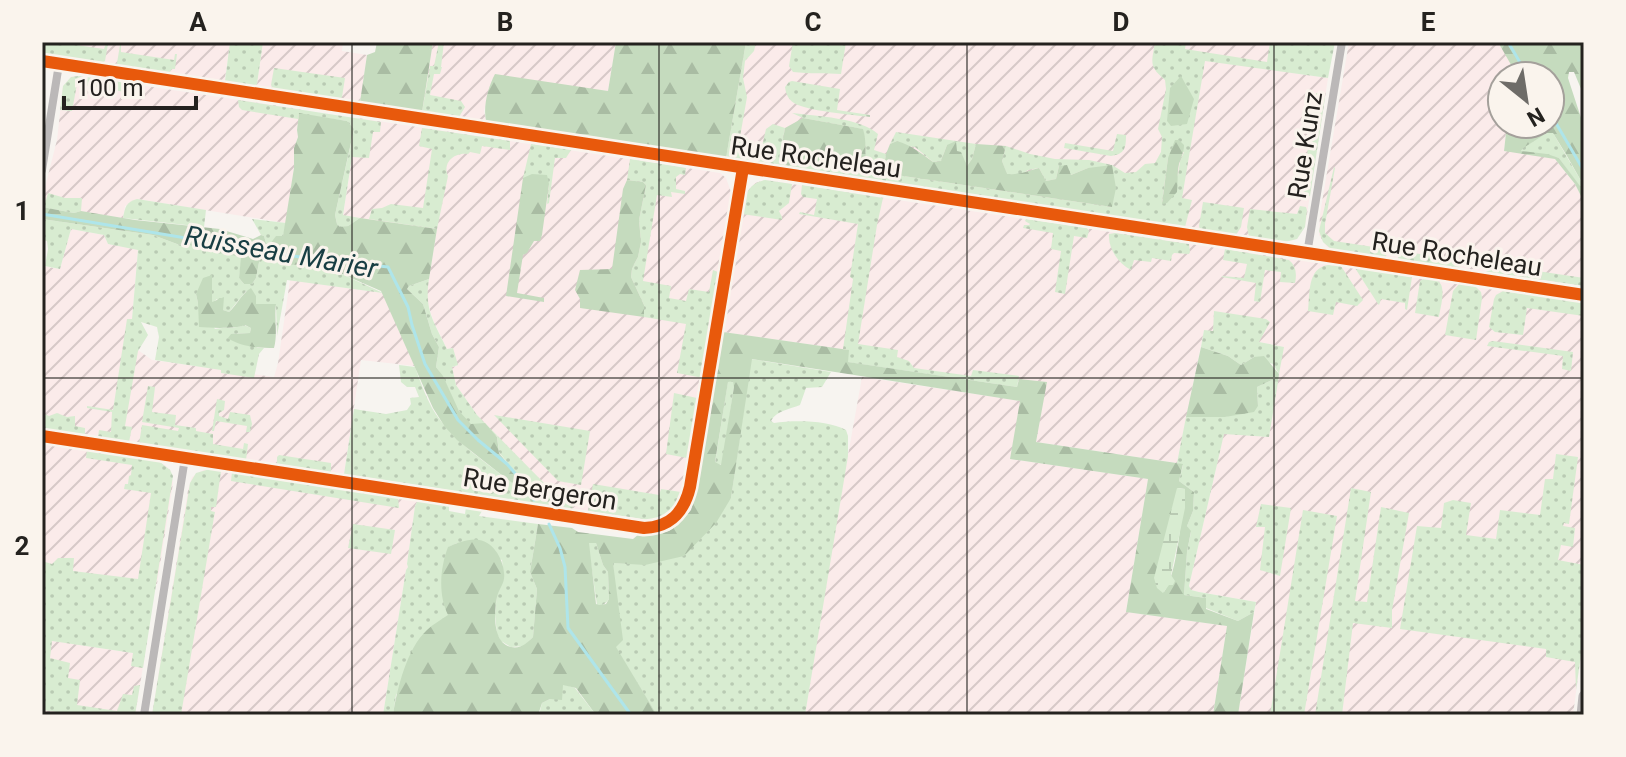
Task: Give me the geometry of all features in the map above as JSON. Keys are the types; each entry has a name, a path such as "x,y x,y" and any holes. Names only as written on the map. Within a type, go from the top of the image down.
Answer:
{"street":[{"name":"Rue Kunz","path":"1307,254 1342,42"},
{"name":"Rue Rocheleau","path":"42,61 1584,295"},
{"path":"42,170 59,64"},
{"name":"Rue Bergeron","path":"42,436 644,528 664,525 680,512 690,487 743,168"},
{"path":"144,715 185,458"},
{"path":"1582,715 1584,696"}],"shaded area":[{"path":"42,42 230,42 227,82 42,54"},
{"path":"263,42 343,42 342,51 367,55 360,102 253,86 257,84"},
{"path":"433,42 616,42 608,91 492,79 484,111 486,121 422,112"},
{"path":"746,42 1270,42 1267,69 1328,78 1305,227 1297,239 1285,242 726,158"},
{"path":"1349,42 1498,42 1509,60 1486,60 1486,140 1505,140 1504,150 1555,159 1575,184 1584,202 1584,286 1332,250 1319,235"},
{"path":"71,77 300,109 286,223 137,199 125,206 123,218 42,207 42,191 57,140 63,86"},
{"path":"358,118 720,173 726,178 731,192 681,494 674,509 658,519 650,520 543,504 540,489 477,415 456,385 452,367 457,366 452,348 447,349 426,297 437,229 343,216"},
{"path":"765,180 1584,303 1584,565 1452,545 1439,633 1581,654 1573,715 1238,715 1256,602 1190,590 1189,586 1224,433 1269,437 1283,347 1204,330 1177,463 1036,442 1046,382 939,376 848,350 723,332 746,193 755,183"},
{"path":"71,229 104,235 108,244 138,249 132,319 138,350 152,360 274,377 290,280 383,293 415,366 361,360 344,474 42,428 42,266 60,269"},
{"path":"862,377 1021,401 1010,459 1148,479 1126,612 1227,626 1213,715 805,715"},
{"path":"42,444 154,460 170,470 173,483 157,584 42,566"},
{"path":"205,469 418,500 383,715 152,715 188,490 192,477"},
{"path":"42,639 145,655 135,715 42,715"}],"green space":[{"path":"42,42 104,49 108,44 102,63 42,54"},
{"path":"230,42 263,42 255,86 225,81"},
{"path":"377,42 433,42 422,112 360,102 367,55 375,52"},
{"path":"439,42 444,42 442,67 440,74 434,74 430,95 461,101 465,107 459,117 422,112 430,66 434,66"},
{"path":"616,42 746,42 726,158 486,121 487,97 495,74 608,91"},
{"path":"746,42 756,42 754,51 745,61 743,78 747,97 740,137 743,150 751,152 749,162 726,158"},
{"path":"793,42 846,42 841,74 793,72 789,66"},
{"path":"1155,42 1186,42 1185,49 1267,62 1270,42 1335,42 1328,78 1205,61 1182,198 1192,200 1185,227 760,163 766,129 773,124 785,128 780,155 865,169 862,129 803,118 792,113 825,117 861,124 878,134 874,150 886,154 883,173 1112,207 1088,168 1071,175 1059,166 1056,179 1046,181 1039,168 1007,175 1002,161 1006,146 1055,159 1089,160 1112,165 1125,173 1136,172 1145,164 1155,163 1161,152 1162,137 1158,129 1166,89 1165,80 1156,71 1152,59","holes":["1184,152 1178,175 1162,203 1168,158"]},
{"path":"1498,42 1584,42 1584,96 1574,72 1569,72 1568,78 1584,127 1584,186 1557,140 1566,140 1566,60 1508,60"},
{"path":"120,45 121,52 174,60 177,54 175,69 169,73 119,66"},
{"path":"274,68 345,78 342,97 273,89"},
{"path":"1181,76 1194,99 1187,124 1171,126 1167,121 1170,88"},
{"path":"71,77 133,84 136,90 131,93 77,84 72,111 60,110 63,86"},
{"path":"792,81 840,89 837,110 870,117 800,106 790,100 786,92 785,87"},
{"path":"1316,93 1322,93 1325,98 1310,196 1302,197 1301,196"},
{"path":"238,100 381,122 380,132 373,132 369,158 352,157 343,215 360,218 341,228 335,215 354,130 347,121 299,114 298,119 242,110"},
{"path":"299,113 347,121 354,129 335,215 340,227 360,218 437,229 429,279 407,289 423,304 439,347 436,367 459,411 471,424 485,423 497,437 499,453 516,474 516,481 512,483 445,427 433,408 381,291 326,264 289,265 265,256 260,257 252,284 244,284 239,278 241,257 177,244 153,235 42,219 42,207 74,213 81,211 220,229 253,239 261,235 270,244 276,236 283,236"},
{"path":"803,118 863,129 865,170 780,156 785,128"},
{"path":"422,128 510,141 510,150 482,146 480,154 470,152 448,162 437,229 369,219 372,209 391,204 423,208 432,149 419,146"},
{"path":"896,132 976,144 967,166 957,151 947,145 941,161 933,162 915,147 897,141 890,144"},
{"path":"1117,134 1126,135 1126,140 1124,150 1116,155 1064,148 1065,143 1113,151"},
{"path":"1175,140 1184,145 1178,167 1177,192 1162,204 1168,158"},
{"path":"1505,140 1536,140 1521,151 1559,158 1580,186 1584,186 1584,202 1575,184 1555,159 1504,151"},
{"path":"1535,140 1557,140 1584,186 1580,187 1559,158 1521,151"},
{"path":"897,141 933,162 941,161 947,145 956,141 957,151 961,152 967,166 976,144 1006,146 1002,161 1007,174 1039,168 1046,181 1056,179 1059,166 1067,165 1071,175 1088,168 1112,165 1116,188 1112,207 883,173 890,144"},
{"path":"531,144 571,150 566,158 555,158 547,204 549,184 523,178"},
{"path":"630,159 686,168 685,175 676,177 676,189 685,191 685,194 671,192 672,197 657,195 643,281 671,286 669,298 686,301 689,289 709,292 713,270 718,272 700,377 677,373 686,324 644,317 644,305 631,277 641,242 639,220 646,185 627,180"},
{"path":"1334,167 1325,233 1334,241 1387,249 1386,257 1332,250 1323,242 1319,231"},
{"path":"532,174 547,175 549,184 542,235 540,241 534,241 523,255 517,293 544,298 544,302 506,296 523,178"},
{"path":"627,180 646,185 639,220 641,242 631,277 644,305 644,317 580,308 580,299 575,290 580,270 612,269 623,189"},
{"path":"765,180 792,184 789,203 779,211 782,220 742,214 750,188"},
{"path":"802,185 883,198 858,344 898,350 897,357 909,361 914,368 971,376 973,370 1019,376 1017,387 847,362 848,350 843,349 858,224 799,214 814,215 817,199 803,197"},
{"path":"48,193 65,198 82,198 81,211 74,213 42,207"},
{"path":"137,199 206,210 204,227 123,218 127,206"},
{"path":"1203,202 1244,208 1241,227 1236,235 1200,230"},
{"path":"1300,206 1307,210 1305,227 1297,239 1285,242 1249,237 1250,209 1297,214"},
{"path":"42,219 153,235 177,244 242,257 239,278 244,284 252,284 260,257 265,256 289,265 326,264 383,293 287,280 277,336 276,304 256,304 246,291 229,312 223,310 217,299 212,303 212,276 196,294 198,303 215,329 244,325 251,328 250,333 231,334 264,348 259,354 254,378 155,360 159,337 157,327 141,322 148,335 138,351 125,426 132,427 129,442 98,437 99,430 111,432 112,412 87,406 113,410 127,319 132,319 138,250 108,244 104,235 71,229 60,269 45,266 48,249 47,241 42,240"},
{"path":"252,219 286,223 283,237 266,243"},
{"path":"1026,219 1087,228 1089,231 1087,238 1074,236 1065,294 1055,292 1061,251 1051,249 1053,233 1023,228 1030,224"},
{"path":"1109,234 1189,244 1190,252 1174,253 1171,261 1152,258 1151,262 1134,260 1131,270 1112,250"},
{"path":"1225,249 1289,260 1295,270 1295,283 1280,282 1281,272 1265,270 1260,302 1254,301 1256,283 1222,277 1244,278 1247,264 1223,260"},
{"path":"1399,251 1462,260 1463,263 1459,268 1398,259"},
{"path":"1486,254 1484,263 1584,278 1584,286 1487,272 1481,264"},
{"path":"1341,266 1363,300 1357,306 1336,302 1333,315 1308,311 1313,276 1321,267"},
{"path":"1355,268 1412,277 1407,310 1405,303 1381,299 1379,305"},
{"path":"212,275 212,302 224,297 223,310 229,312 251,288 256,304 276,304 274,348 244,345 228,338 231,334 250,333 251,328 245,325 199,327 196,294 203,278"},
{"path":"429,279 429,308 447,349 453,348 458,365 452,367 456,385 477,415 543,482 558,495 572,499 572,509 344,474 354,409 386,414 407,410 411,404 410,398 419,397 415,387 407,387 401,382 399,365 415,367 432,408 458,440 512,483 516,481 516,474 499,452 497,436 468,422 436,367 439,347 423,304 407,289"},
{"path":"1423,279 1441,284 1443,293 1439,317 1415,313 1420,281"},
{"path":"1459,284 1476,287 1481,292 1476,340 1445,335 1453,291"},
{"path":"1503,291 1584,303 1584,316 1527,308 1523,335 1495,332 1489,327 1494,299"},
{"path":"1214,311 1270,322 1259,342 1284,347 1279,374 1273,364 1254,357 1241,365 1228,356 1201,347 1204,330 1213,331"},
{"path":"723,332 849,350 848,362 1017,387 1019,379 1047,382 1036,442 1183,464 1179,481 1194,492 1193,511 1187,526 1191,531 1184,595 1206,598 1206,609 1238,621 1254,612 1238,715 1213,715 1227,626 1126,612 1148,479 1010,459 1020,401 752,359 731,498 716,523 684,556 645,565 613,563 623,640 616,647 657,715 596,715 576,688 563,685 562,700 550,699 542,703 538,715 393,715 400,681 414,647 427,630 448,615 441,581 448,547 468,540 479,540 490,545 498,555 504,579 495,610 497,633 505,644 518,647 533,637 537,589 530,572 538,524 633,539 639,534 658,534 678,525 691,510","holes":["733,381 734,387 721,465 715,462 728,382","1178,488 1185,489 1176,557 1164,592","589,543 596,543 608,572 609,599 606,604 596,604"]},
{"path":"1493,341 1573,352 1571,371 1562,369 1563,356 1487,346"},
{"path":"1201,347 1228,356 1241,365 1254,357 1264,356 1279,374 1278,382 1272,380 1257,387 1258,406 1254,412 1225,417 1186,417"},
{"path":"751,359 831,372 822,387 806,388 800,405 780,413 771,421 830,424 846,430 848,436 848,456 805,715 657,715 615,647 613,563 645,564 731,498"},
{"path":"1272,380 1278,382 1269,437 1224,434 1189,586 1191,590 1199,592 1256,602 1254,612 1238,621 1206,608 1206,598 1184,595 1191,532 1187,526 1193,511 1194,492 1179,481 1183,465 1177,463 1186,417 1225,417 1258,406 1257,387"},
{"path":"728,381 734,381 734,387 722,465 715,463"},
{"path":"148,386 155,387 152,412 176,415 175,425 213,434 213,444 243,449 244,443 248,444 246,460 139,444 142,425 178,431 179,428 142,422"},
{"path":"674,393 697,398 687,458 666,454"},
{"path":"217,399 225,401 224,410 219,416 228,419 230,412 250,415 250,432 246,432 247,426 216,421 212,431"},
{"path":"42,413 75,416 75,426 85,428 85,435 42,428"},
{"path":"494,415 590,431 581,485 558,481"},
{"path":"87,450 160,462 173,476 143,668 131,666 133,653 52,641 50,658 70,663 68,678 80,680 77,705 117,711 123,694 132,695 134,686 140,685 135,715 79,715 42,710 42,561 52,564 58,558 74,558 73,571 138,579 151,493 124,489 132,465 86,458"},
{"path":"1556,454 1578,457 1569,524 1564,523 1563,526 1575,528 1573,547 1561,545 1558,560 1584,565 1584,634 1576,690 1575,662 1546,657 1546,649 1400,629 1417,526 1441,528 1444,503 1453,500 1471,503 1466,535 1496,539 1500,510 1540,515 1545,479 1553,479"},
{"path":"279,455 331,463 331,472 277,464"},
{"path":"210,469 221,471 216,507 211,507 211,511 215,512 181,715 152,715 190,483 196,473"},
{"path":"232,472 398,497 399,508 231,481"},
{"path":"593,484 659,495 661,489 681,492 670,511 650,520 588,511"},
{"path":"1177,488 1185,489 1185,508 1171,575 1175,581 1163,593 1157,588 1154,578"},
{"path":"1351,488 1371,492 1355,601 1367,602 1381,507 1409,513 1392,610 1392,628 1353,623 1342,715 1315,715"},
{"path":"418,500 449,505 449,511 465,514 466,507 482,511 479,516 538,524 530,572 537,589 533,637 524,646 511,647 501,641 497,634 495,614 497,594 504,578 502,560 457,543 449,547 443,581 449,615 396,695 393,715 383,715 415,506"},
{"path":"1261,504 1291,508 1280,576 1260,570 1265,527 1256,527"},
{"path":"1303,510 1337,516 1304,715 1270,715"},
{"path":"353,524 395,530 391,554 348,548"},
{"path":"588,543 596,543 608,572 609,599 601,605 597,605"},
{"path":"563,684 575,688 596,715 539,715 542,703 550,699"}],"waterway":[{"path":"1508,42 1519,60"},
{"path":"1566,140 1584,171"},
{"name":"Ruisseau Marier","path":"42,214 293,256 388,267 408,307 425,364 458,420 507,464 534,500"},
{"name":"Ruisseau Marier","path":"549,524 565,567 568,628 631,715"}],"cycle path":[{"path":"42,61 1584,295"},
{"path":"42,436 644,528 662,525 680,511 690,487 743,168"}]}
